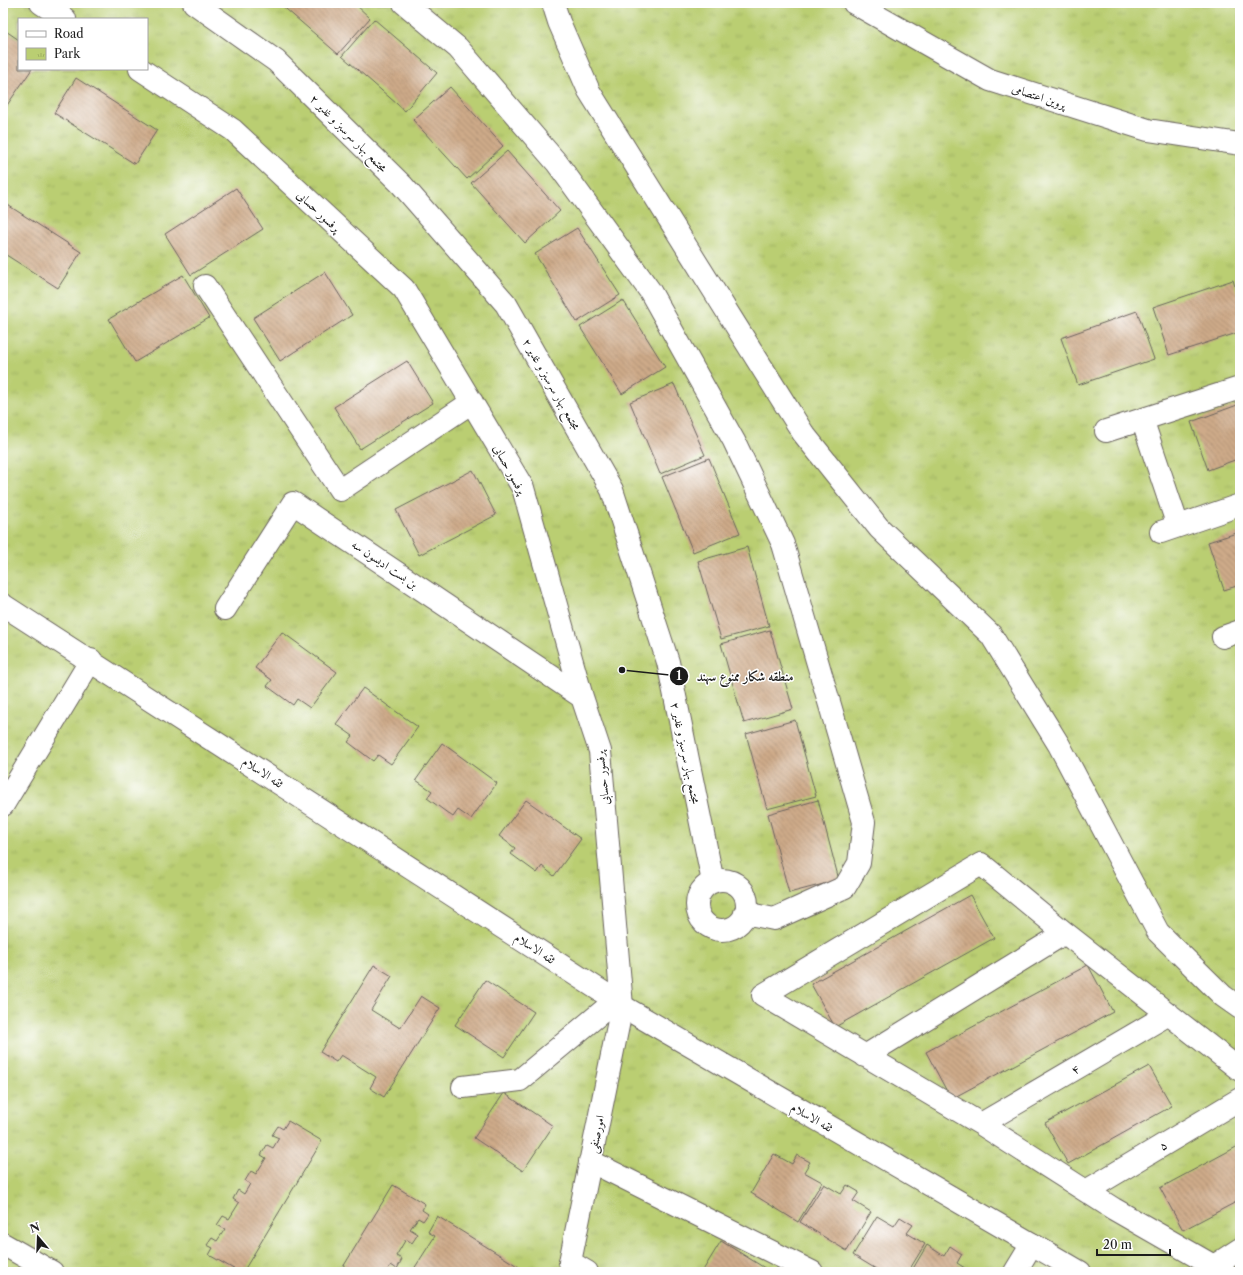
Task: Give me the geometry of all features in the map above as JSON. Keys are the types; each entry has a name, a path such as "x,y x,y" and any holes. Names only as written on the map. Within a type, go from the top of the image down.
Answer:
{"street":[{"path":"41,3 64,18"},
{"name":"مجتمع بهار سرسبز و غدیر ۲","path":"194,3 276,61 402,185 506,304 612,490 668,662 713,882"},
{"path":"404,3 458,48 557,163 650,291 734,441 783,544 864,822 859,863 845,887 774,919 746,913"},
{"path":"554,3 559,22 589,91 803,433 880,528 991,635 1059,745 1158,932 1223,996 1240,1008"},
{"name":"پروین اعتصامی","path":"854,3 990,80 1148,130 1240,144"},
{"name":"پرفسور حسابی","path":"142,70 233,130 404,289 523,488 582,697 600,751 618,1004"},
{"path":"205,286 340,490 472,402"},
{"path":"1106,431 1240,388"},
{"path":"1142,419 1170,529 1240,505"},
{"name":"بن بست ادیسون سه","path":"225,609 293,503 582,697"},
{"name":"ثقه الاسلام","path":"3,605 90,660 618,1004 1080,1272"},
{"path":"3,805 90,660"},
{"path":"1240,1070 1065,933 981,864 763,995 981,1124 1086,1191 1219,1269 1240,1249"},
{"path":"721,880 729,881 737,885 746,897 746,913 739,923 728,929 713,928 705,924 700,917 698,901 700,893 705,886 713,882 721,880"},
{"path":"865,1056 1065,933"},
{"path":"463,1087 520,1080 618,1004"},
{"name":"امورصنفی","path":"579,1267 590,1161 618,1004"},
{"name":"۴","path":"981,1124 1169,1014"},
{"name":"۵","path":"1086,1191 1240,1099"},
{"path":"590,1161 812,1272"},
{"path":"3,1244 52,1272"},
{"path":"1015,1272 1032,1244"}],"green space":[{"path":"3,3 1240,3 1240,1272 3,1272"}],"building":[{"path":"279,3 354,3 370,18 338,54"},
{"path":"374,19 437,73 405,111 342,56"},
{"path":"3,29 18,39 18,70 31,70 3,111"},
{"path":"76,78 157,130 135,164 54,113"},
{"path":"450,87 503,146 467,179 413,120"},
{"path":"507,151 560,211 525,243 471,183"},
{"path":"236,188 263,229 191,275 165,234"},
{"path":"3,202 81,252 58,288 3,253"},
{"path":"577,228 620,295 577,322 535,254"},
{"path":"325,272 352,315 280,361 253,318"},
{"path":"183,275 209,318 135,362 109,319"},
{"path":"1233,280 1240,303 1240,332 1169,355 1153,307"},
{"path":"623,300 665,367 622,394 580,327"},
{"path":"1137,311 1154,359 1078,385 1061,338"},
{"path":"407,361 433,403 360,449 334,407"},
{"path":"674,384 705,455 660,474 630,402"},
{"path":"1240,404 1240,458 1208,470 1191,422"},
{"path":"709,458 740,533 693,552 662,477"},
{"path":"473,470 496,515 419,555 396,510"},
{"path":"1240,532 1240,585 1224,590 1208,542"},
{"path":"747,547 769,626 721,639 698,561"},
{"path":"770,630 793,709 744,723 721,644"},
{"path":"282,632 337,672 310,708 297,699 293,705 267,686 272,680 255,668"},
{"path":"363,688 418,727 391,764 378,755 373,761 348,742 353,736 336,724"},
{"path":"795,720 816,796 767,809 746,734"},
{"path":"442,743 497,783 471,819 458,810 453,817 427,798 432,791 416,780"},
{"path":"526,800 581,839 554,876 542,866 537,873 511,854 515,848 499,836"},
{"path":"818,800 839,880 789,893 768,814"},
{"path":"970,895 994,938 835,1027 811,984"},
{"path":"374,965 392,976 371,1010 400,1028 421,996 440,1008 384,1097 370,1088 376,1077 341,1055 336,1062 320,1052"},
{"path":"1088,965 1113,1012 951,1099 926,1052"},
{"path":"485,980 534,1012 504,1057 455,1025"},
{"path":"1149,1066 1172,1106 1068,1164 1045,1123"},
{"path":"504,1093 553,1126 523,1171 474,1138"},
{"path":"288,1121 322,1141 243,1272 239,1272 209,1255 213,1248 207,1245 212,1238 217,1241 225,1229 217,1225 223,1216 229,1219 239,1203 233,1199 238,1190 244,1194 250,1184 245,1181 251,1171 256,1174 266,1158 261,1155 267,1145 273,1148 279,1138 272,1135 278,1126 283,1129"},
{"path":"1240,1145 1240,1200 1183,1230 1160,1188"},
{"path":"774,1154 792,1164 797,1155 810,1162 804,1172 822,1182 798,1222 751,1193"},
{"path":"824,1184 841,1194 847,1185 859,1192 853,1201 871,1212 847,1251 800,1222"},
{"path":"393,1185 425,1204 422,1210 428,1214 423,1221 418,1218 410,1229 418,1234 412,1243 406,1239 396,1256 402,1259 397,1269 391,1265 386,1272 340,1272"},
{"path":"437,1216 519,1267 517,1272 412,1272 435,1236 428,1232"},
{"path":"877,1216 894,1226 900,1217 913,1225 907,1233 925,1244 908,1272 881,1272 853,1255"},
{"path":"721,1241 768,1270 767,1272 702,1272"},
{"path":"927,1245 944,1256 950,1246 962,1254 957,1263 971,1272 911,1272"}],"place":[{"name":"منطقه شکار ممنوع سهند","path":"622,670"}]}
